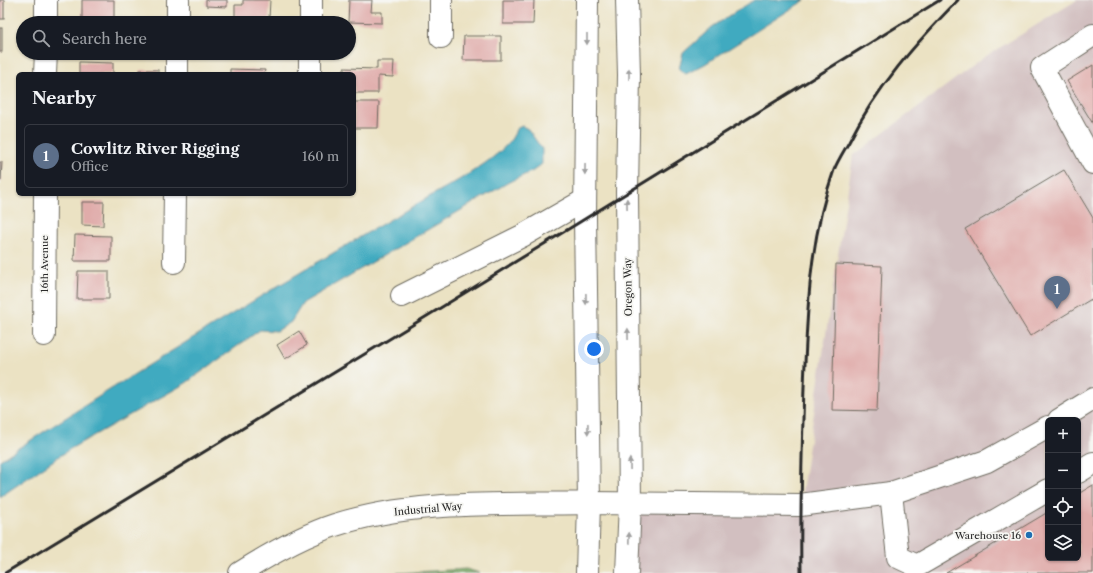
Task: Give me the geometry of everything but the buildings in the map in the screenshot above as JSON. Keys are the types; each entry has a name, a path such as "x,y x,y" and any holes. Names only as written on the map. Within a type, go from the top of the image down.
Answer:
{"main road":[{"path":"46,0 46,16"},
{"path":"178,0 178,16"},
{"path":"311,0 311,16"},
{"path":"441,0 441,37"},
{"path":"587,0 585,200 589,503 587,573"},
{"name":"Oregon Way","path":"627,0 629,75 627,200 630,503 627,573"},
{"path":"1093,35 1042,68 1093,163"},
{"path":"45,72 46,60"},
{"path":"177,60 177,72"},
{"path":"310,60 310,72"},
{"name":"16th Avenue","path":"44,335 45,196"},
{"path":"174,262 175,196"},
{"path":"402,296 522,236 585,200"},
{"path":"1064,417 1093,399"},
{"name":"Industrial Way","path":"240,573 279,549 334,525 383,513 450,506 589,503 800,505 891,493 987,461 1045,429"},
{"path":"1081,470 1093,463"},
{"path":"891,493 898,557 917,566 1045,492"}],"shaded area":[{"path":"1077,0 1093,0 1093,573 629,573 630,503 800,505 853,156 983,58"}],"green space":[{"path":"466,569 480,573 397,573"}],"water":[{"path":"754,0 805,0 705,64 686,74 679,69 683,53 712,27"},
{"path":"522,126 528,129 542,149 542,164 533,171 509,182 303,303 291,322 277,331 260,330 186,383 70,449 0,497 0,460 212,326 373,229 464,177 503,148 512,139 516,129"}],"railway":[{"path":"5,573 437,310 940,0"},
{"path":"801,573 802,457 808,304 814,250 826,196 837,163 860,122 884,85 912,50 958,0"}],"place":[{"name":"Cowlitz River Rigging","path":"1057,309"},
{"name":"Warehouse 16","path":"1029,535"}]}
